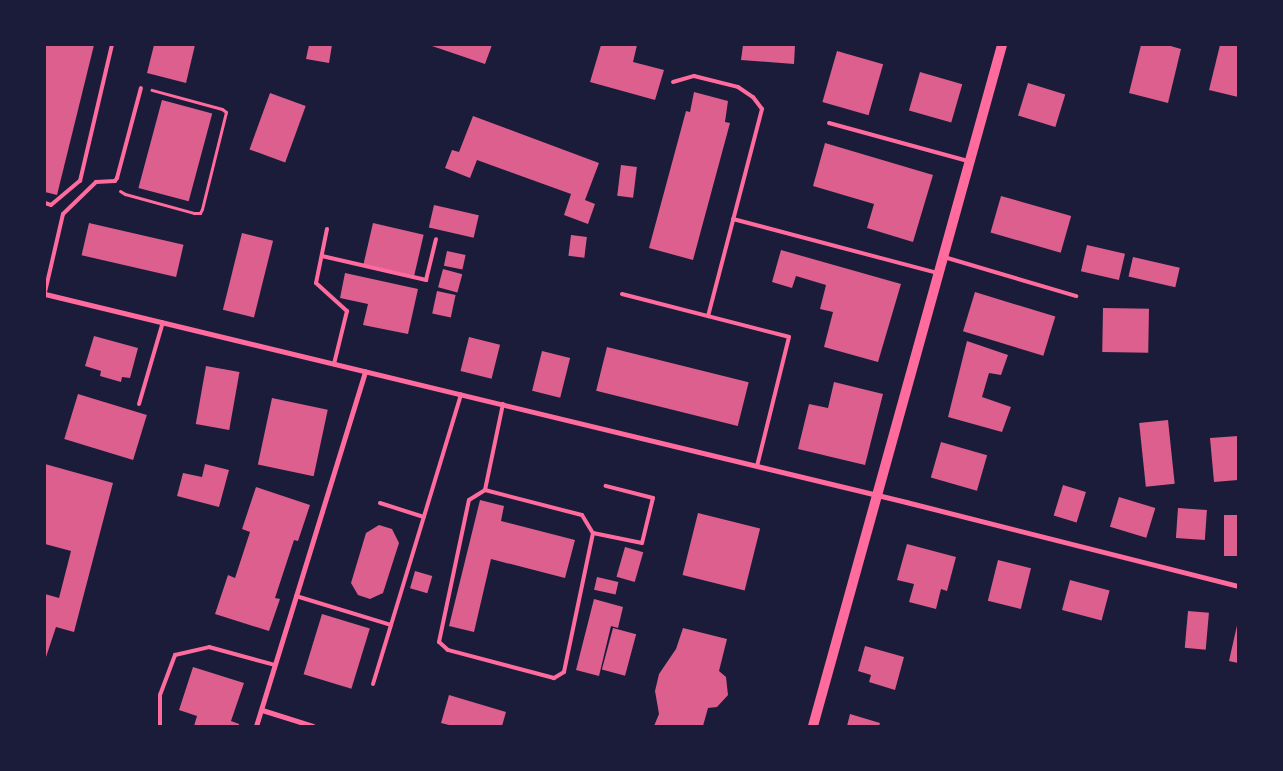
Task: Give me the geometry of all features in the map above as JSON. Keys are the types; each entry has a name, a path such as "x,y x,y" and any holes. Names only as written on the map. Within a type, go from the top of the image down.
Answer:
{"main road":[{"path":"813,726 1002,45"}],"street":[{"path":"45,293 878,495 1238,586"},
{"path":"256,726 365,371"},
{"path":"262,710 313,726"}],"lane":[{"path":"45,203 51,204 80,181 112,45"},
{"path":"673,82 694,76 738,87 753,97 762,109 708,316"},
{"path":"45,293 63,214 96,182 115,181 141,88"},
{"path":"829,122 970,162"},
{"path":"733,219 939,274"},
{"path":"327,229 316,283 346,310 334,364"},
{"path":"322,256 426,280 436,239"},
{"path":"944,257 1076,296"},
{"path":"622,294 789,337 757,466"},
{"path":"139,404 163,322"},
{"path":"373,684 462,394"},
{"path":"485,490 503,404"},
{"path":"593,533 642,543 653,498 606,486"},
{"path":"485,490 582,514 593,533 564,672 554,678 448,650 439,642 469,500 485,490"},
{"path":"380,503 424,517"},
{"path":"296,596 391,625"},
{"path":"160,726 160,695 175,654 209,647 274,665"}],"path":[{"path":"115,181 121,192 125,194 194,213 200,212 202,208 226,112 222,109 141,88"}],"building":[{"path":"45,45 94,45 57,195 45,192"},
{"path":"154,45 195,45 186,83 147,73"},
{"path":"309,45 332,45 329,63 306,59"},
{"path":"429,45 492,45 485,64"},
{"path":"601,45 637,45 633,62 664,70 655,100 590,82"},
{"path":"743,45 795,45 794,64 741,60"},
{"path":"1141,45 1167,45 1181,49 1168,103 1129,93"},
{"path":"1220,45 1238,45 1238,97 1209,90"},
{"path":"837,51 883,64 869,115 822,102"},
{"path":"920,72 962,84 951,123 909,110"},
{"path":"1028,83 1065,94 1055,127 1018,116"},
{"path":"694,92 728,101 725,122 730,123 693,260 649,248 686,111 690,112"},
{"path":"270,93 306,106 285,162 249,149"},
{"path":"162,100 212,113 189,201 138,188"},
{"path":"473,116 599,163 585,200 595,204 588,224 564,215 571,194 477,160 470,178 445,168 452,150 459,152"},
{"path":"825,143 933,175 913,242 867,228 874,204 813,186"},
{"path":"621,165 637,167 633,198 617,196"},
{"path":"1001,196 1071,216 1061,253 991,233"},
{"path":"434,205 479,215 474,238 429,227"},
{"path":"89,223 184,245 176,277 82,255"},
{"path":"373,223 424,235 414,276 364,264"},
{"path":"242,233 273,241 254,317 223,310"},
{"path":"571,235 587,237 584,258 568,256"},
{"path":"1087,245 1125,254 1119,280 1081,271"},
{"path":"781,250 901,284 878,362 824,347 833,312 820,309 826,285 796,276 792,288 772,282"},
{"path":"447,251 466,255 462,270 444,266"},
{"path":"1133,257 1180,268 1175,287 1129,276"},
{"path":"443,269 462,274 457,293 438,287"},
{"path":"345,273 418,289 408,334 363,325 368,304 340,298"},
{"path":"437,291 456,295 451,317 432,313"},
{"path":"975,292 1055,317 1043,356 963,331"},
{"path":"1103,308 1149,309 1148,353 1102,352"},
{"path":"94,336 138,348 130,378 122,377 121,382 100,376 101,371 85,366"},
{"path":"469,337 500,345 492,379 461,371"},
{"path":"967,341 1008,355 1001,375 989,373 982,397 1011,407 1002,432 948,417"},
{"path":"607,347 749,382 738,426 596,391"},
{"path":"542,351 570,358 560,398 532,391"},
{"path":"206,366 239,372 229,430 196,424"},
{"path":"834,382 883,394 865,465 798,449 809,404 828,408"},
{"path":"78,394 147,415 133,460 64,439"},
{"path":"272,398 328,410 314,476 258,465"},
{"path":"1168,420 1175,484 1146,487 1139,423"},
{"path":"1238,436 1238,480 1214,482 1210,438"},
{"path":"941,442 987,455 977,491 931,478"},
{"path":"45,464 113,483 74,632 56,627 45,660 45,594 59,598 71,551 45,544"},
{"path":"205,464 229,470 219,507 177,496 183,473 202,477"},
{"path":"1063,485 1086,492 1077,523 1054,516"},
{"path":"256,487 310,505 298,541 294,540 275,598 280,599 269,631 215,614 228,575 235,578 250,532 242,529"},
{"path":"1119,497 1155,508 1146,538 1110,527"},
{"path":"480,500 504,506 501,521 575,540 565,578 491,559 474,632 449,626"},
{"path":"1178,508 1207,510 1205,540 1176,538"},
{"path":"698,513 760,528 745,591 683,575"},
{"path":"1224,515 1238,515 1238,556 1224,556"},
{"path":"379,525 392,529 399,543 383,593 370,599 358,595 351,583 366,533"},
{"path":"907,544 956,557 947,591 941,589 936,609 909,602 914,584 897,580"},
{"path":"625,547 643,552 635,582 616,577"},
{"path":"998,560 1031,568 1021,609 988,601"},
{"path":"415,571 432,576 427,593 410,588"},
{"path":"597,577 618,582 616,595 594,590"},
{"path":"1070,580 1110,591 1102,621 1062,610"},
{"path":"594,599 623,607 618,628 611,626 599,676 576,670"},
{"path":"1188,611 1209,613 1206,650 1185,648"},
{"path":"322,614 370,629 351,689 304,674"},
{"path":"1238,621 1238,663 1229,661"},
{"path":"613,628 636,634 625,676 602,670"},
{"path":"683,628 727,639 719,671 726,677 728,695 717,707 708,708 703,726 654,726 659,714 655,691 659,674 676,649"},
{"path":"865,646 904,657 895,690 869,682 871,675 858,671"},
{"path":"193,667 244,683 231,721 239,724 239,726 194,726 197,716 179,710"},
{"path":"449,695 506,712 502,726 453,726 441,723"},
{"path":"850,714 880,723 879,726 847,726"}]}
